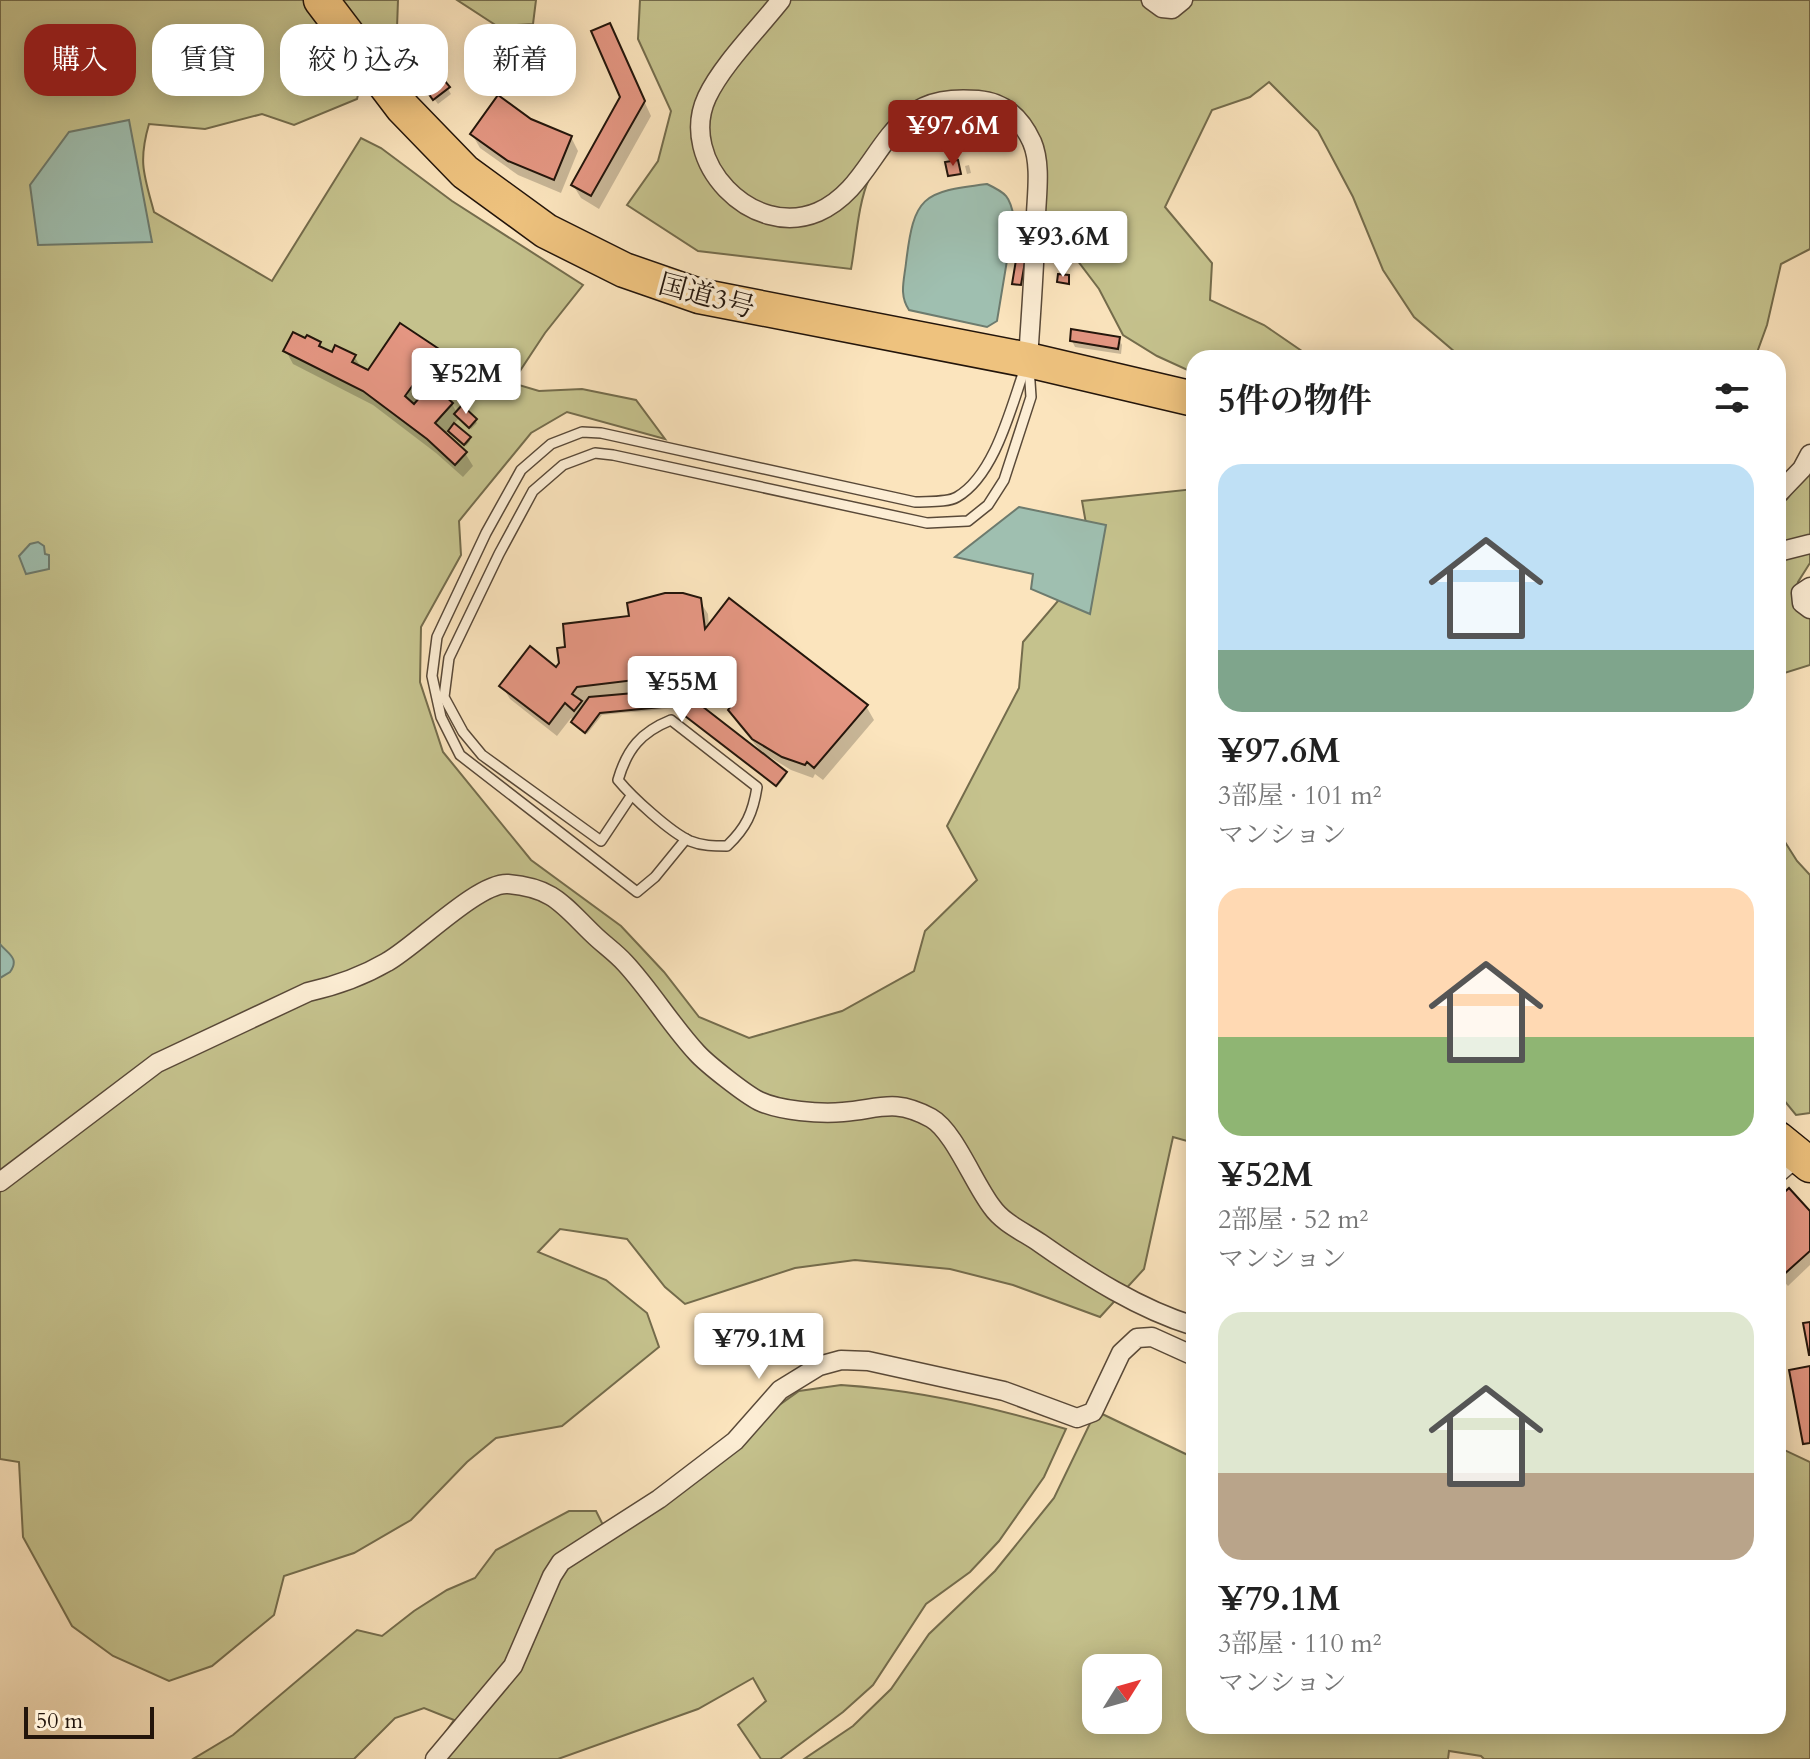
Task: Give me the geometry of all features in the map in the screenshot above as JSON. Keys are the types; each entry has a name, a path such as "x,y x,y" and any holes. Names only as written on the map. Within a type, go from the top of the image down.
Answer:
{"highway":[{"name":"国道3号","path":"321,0 403,108 432,140 487,189 546,231 624,270 699,296 1028,360 1186,397"}],"street":[{"path":"781,0 707,98 702,124 704,152 714,176 737,200 762,212 791,218 817,212 842,197 864,175 894,133 919,109 943,100 983,100 1000,105 1017,117 1032,144 1037,176 1028,360"},
{"path":"1151,0 1162,8 1172,9 1183,0"},
{"path":"1786,486 1802,469 1810,454"},
{"path":"1786,550 1810,544"},
{"path":"1807,597 1806,576 1810,571"},
{"path":"0,1182 157,1063 308,992 332,987 389,962 483,891 504,883 541,890 564,903 624,961 698,1055 759,1101 808,1112 843,1112 898,1105 934,1119 961,1153 993,1210 1049,1251 1164,1317 1186,1324"},
{"path":"435,1759 513,1666 561,1562 659,1499 735,1441 780,1390 819,1366 841,1360 868,1361 1004,1391 1077,1418 1093,1412 1121,1353 1137,1338 1152,1337 1186,1352"}],"lane":[{"path":"631,796 601,841 482,755 463,732 444,697 449,658 533,491 563,465 595,453 927,523 968,521 988,505 1004,480 1018,443 1031,397 1028,360"},
{"path":"686,839 655,877 637,892 460,755 441,717 432,676 437,637 486,533 521,470 551,444 582,432 601,433 915,502 955,499 975,484 991,459 1028,360"},
{"path":"671,720 757,787 753,810 743,830 727,846 706,846 686,839 631,796 618,780 624,758 637,739 671,720"}],"shaded area":[{"path":"0,0 311,0 328,24 280,24 280,96 358,96 357,99 294,125 262,114 205,129 149,124 144,168 154,212 272,281 361,138 381,148 452,201 583,285 545,333 512,383 539,391 582,389 636,400 665,439 567,412 531,433 459,521 461,555 421,627 420,682 443,752 531,860 621,926 664,972 699,1017 749,1038 842,1011 914,971 925,931 977,880 947,826 1019,688 1023,642 1064,594 1090,546 1082,501 1186,490 1186,1141 1173,1137 1144,1269 1100,1317 1013,1285 950,1269 855,1260 795,1268 685,1304 665,1287 627,1239 560,1229 538,1252 606,1280 647,1313 659,1347 562,1426 496,1438 467,1462 411,1520 354,1553 284,1576 274,1615 212,1666 169,1681 113,1656 72,1626 23,1537 19,1462 0,1459"},
{"path":"340,0 398,0 397,24 355,24"},
{"path":"457,0 536,0 533,24 494,24"},
{"path":"640,0 1810,0 1810,249 1781,264 1758,350 1453,350 1414,317 1383,270 1353,197 1318,131 1269,82 1250,97 1212,110 1165,207 1212,263 1210,300 1264,325 1300,350 1186,350 1186,369 1123,335 1099,289 1077,260 1032,214 1030,171 1016,131 1000,116 977,109 953,109 925,118 906,133 873,172 860,211 851,269 698,251 627,205 658,161 671,111 638,39"},
{"path":"129,120 152,242 38,245 30,185 69,132"},
{"path":"987,184 1006,196 1014,218 997,321 987,327 909,310 904,299 903,282 909,241 918,211 925,201 935,195"},
{"path":"1810,468 1810,538 1786,545 1786,500"},
{"path":"1019,507 1106,525 1090,614 1031,589 1033,574 955,557"},
{"path":"38,542 44,546 45,554 49,555 49,569 26,574 19,556 30,544"},
{"path":"1810,548 1810,563 1798,582 1795,595 1810,617 1810,665 1786,672 1786,554"},
{"path":"1786,844 1810,875 1810,1113 1796,1115 1786,1103"},
{"path":"0,944 12,956 14,963 10,972 0,978"},
{"path":"841,1385 955,1401 1066,1429 1044,1477 999,1541 970,1572 926,1604 873,1685 843,1712 780,1759 761,1759 738,1725 766,1701 753,1678 698,1709 558,1759 427,1759 454,1720 424,1708 395,1718 354,1759 193,1759 233,1735 357,1630 382,1636 447,1590 475,1578 496,1550 569,1511 596,1511 605,1529 799,1391"},
{"path":"1096,1411 1186,1454 1186,1734 1786,1734 1786,1451 1810,1462 1810,1759 1484,1759 1449,1751 1448,1759 804,1759 853,1726 891,1689 929,1634 995,1571 1054,1498"}],"building":[{"path":"610,23 645,101 591,196 571,185 620,97 591,31"},
{"path":"499,96 531,119 572,136 554,180 508,161 470,134"},
{"path":"958,160 961,174 948,176 945,162"},
{"path":"1018,248 1027,250 1021,285 1012,284"},
{"path":"1058,274 1069,275 1069,284 1057,282"},
{"path":"400,323 439,349 405,396 414,404 431,384 453,403 435,423 467,452 455,465 427,439 363,391 283,351 293,332 305,338 307,335 332,352 335,345 356,355 352,362 368,370"},
{"path":"1071,329 1120,337 1118,349 1070,341"},
{"path":"462,405 477,419 469,428 454,414"},
{"path":"454,423 471,437 464,445 448,431"},
{"path":"665,593 683,593 701,598 705,629 729,598 868,705 814,768 807,762 805,765 782,757 752,739 728,710 732,705 705,684 695,697 685,690 696,676 692,673 673,676 674,684 661,686 659,677 577,687 572,694 582,701 574,711 565,703 549,724 499,686 530,646 556,667 559,663 557,648 565,647 563,624 629,616 627,603"},
{"path":"680,689 787,772 776,786 672,706 600,713 585,733 571,722 589,697"},
{"path":"1789,1188 1810,1211 1810,1251 1786,1273 1786,1191"},
{"path":"1810,1322 1810,1355 1809,1355 1803,1323"},
{"path":"1810,1366 1810,1443 1803,1444 1789,1370"}]}
